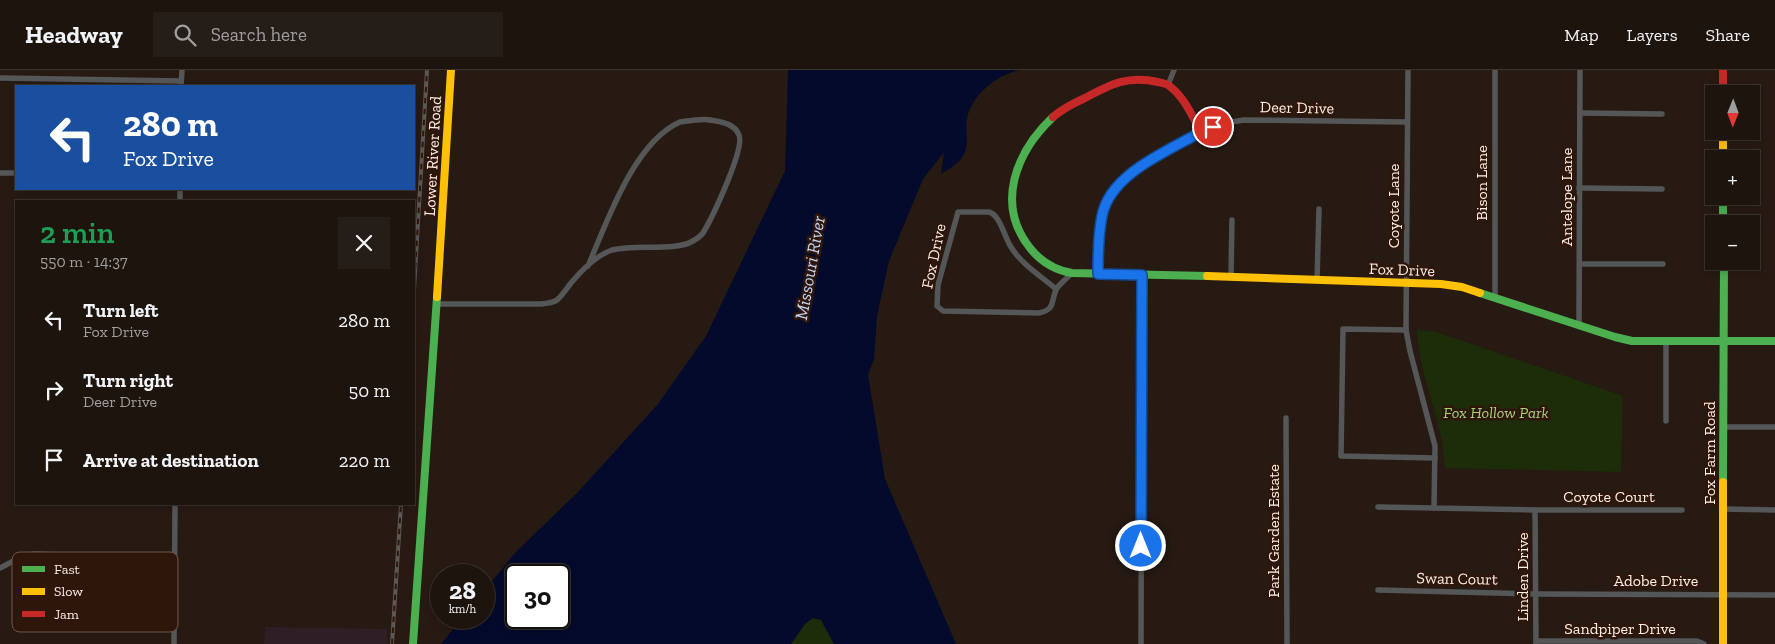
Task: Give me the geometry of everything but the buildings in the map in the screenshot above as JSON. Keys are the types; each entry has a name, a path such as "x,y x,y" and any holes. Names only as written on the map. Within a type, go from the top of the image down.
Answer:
{"street":[{"path":"0,78 181,83 182,70"},
{"name":"Lower River Road","path":"413,644 451,70"},
{"path":"1174,70 1168,85 1179,95 1201,132"},
{"name":"Coyote Lane","path":"1408,70 1406,330 1435,446 1434,508"},
{"name":"Bison Lane","path":"1495,70 1495,297"},
{"name":"Antelope Lane","path":"1578,325 1580,264 1580,70"},
{"path":"1723,70 1723,85"},
{"name":"Fox Drive","path":"1168,85 1147,78 1131,78 1111,84 1054,115 1032,139 1022,157 1014,179 1011,196 1016,228 1026,245 1041,260 1053,268 1072,273 1232,276 1462,286 1632,341 1775,342"},
{"path":"1580,113 1662,114"},
{"path":"437,304 542,304 556,301 576,276 588,266 596,259 612,250 648,246 669,247 689,243 702,235 736,160 739,135 731,125 707,119 682,122 665,130 631,170 588,266"},
{"name":"Deer Drive","path":"1098,274 1098,240 1102,215 1111,192 1130,173 1201,132 1225,123 1244,120 1407,122"},
{"path":"0,173 15,173"},
{"path":"1580,188 1662,189"},
{"path":"1317,280 1319,209"},
{"name":"Fox Drive","path":"1056,289 1020,261 1003,233 1000,222 994,213 958,212 938,285 938,306 943,312 1046,312 1051,308 1056,289 1072,273"},
{"path":"1232,220 1232,276"},
{"path":"1580,264 1663,264"},
{"name":"Fox Farm Road","path":"1723,644 1724,270"},
{"path":"1141,644 1142,275"},
{"path":"1406,330 1343,329 1341,456 1435,458"},
{"path":"1666,342 1666,421"},
{"name":"Park Garden Estate","path":"1286,418 1287,644"},
{"path":"1723,427 1775,427"},
{"path":"174,552 175,505"},
{"path":"1378,507 1535,510"},
{"path":"1723,509 1775,510"},
{"name":"Coyote Court","path":"1535,510 1682,510"},
{"name":"Linden Drive","path":"1535,510 1536,643"},
{"path":"0,568 12,562"},
{"name":"Swan Court","path":"1378,590 1536,594"},
{"name":"Adobe Drive","path":"1536,594 1775,595"},
{"name":"Sandpiper Drive","path":"1536,643 1697,642 1704,644"}],"shaded area":[{"path":"265,627 387,629 387,644 264,644"}],"green space":[{"name":"Fox Hollow Park","path":"1417,330 1436,332 1623,396 1621,472 1445,468 1440,433 1422,365"},
{"path":"812,618 821,620 834,644 791,644 805,624"}],"water":[{"name":"Missouri River","path":"788,70 1019,70 1002,76 979,94 969,110 966,124 967,145 964,155 960,160 941,174 944,152 923,179 889,261 877,316 874,359 868,375 885,479 956,644 834,644 821,620 813,618 805,624 791,644 441,644 453,629 495,629 495,578 505,565 505,629 570,629 570,564 506,564 578,492 658,404 706,336 785,171"}],"railway":[{"path":"415,273 427,70"},
{"path":"392,644 401,505"}],"traffic: fast":[{"path":"1053,117 1029,146 1020,162 1014,179 1012,196 1014,214 1019,231 1034,253 1043,261 1059,270 1072,273 1207,276"},
{"path":"1723,205 1723,215"},
{"path":"1723,482 1724,270"},
{"path":"1480,293 1632,341 1775,341"},
{"path":"413,644 437,297"}],"traffic: slow":[{"path":"437,297 451,70"},
{"path":"1723,140 1723,150"},
{"path":"1207,276 1441,284 1462,287 1480,293"},
{"path":"1723,482 1723,644"}],"traffic: jam":[{"path":"1723,70 1723,85"},
{"path":"1053,117 1068,106 1112,85 1129,80 1147,80 1166,84 1174,90 1187,107 1201,132"}],"route":[{"path":"1141,546 1142,275 1098,274 1098,240 1102,215 1111,192 1130,173 1213,127"}]}
